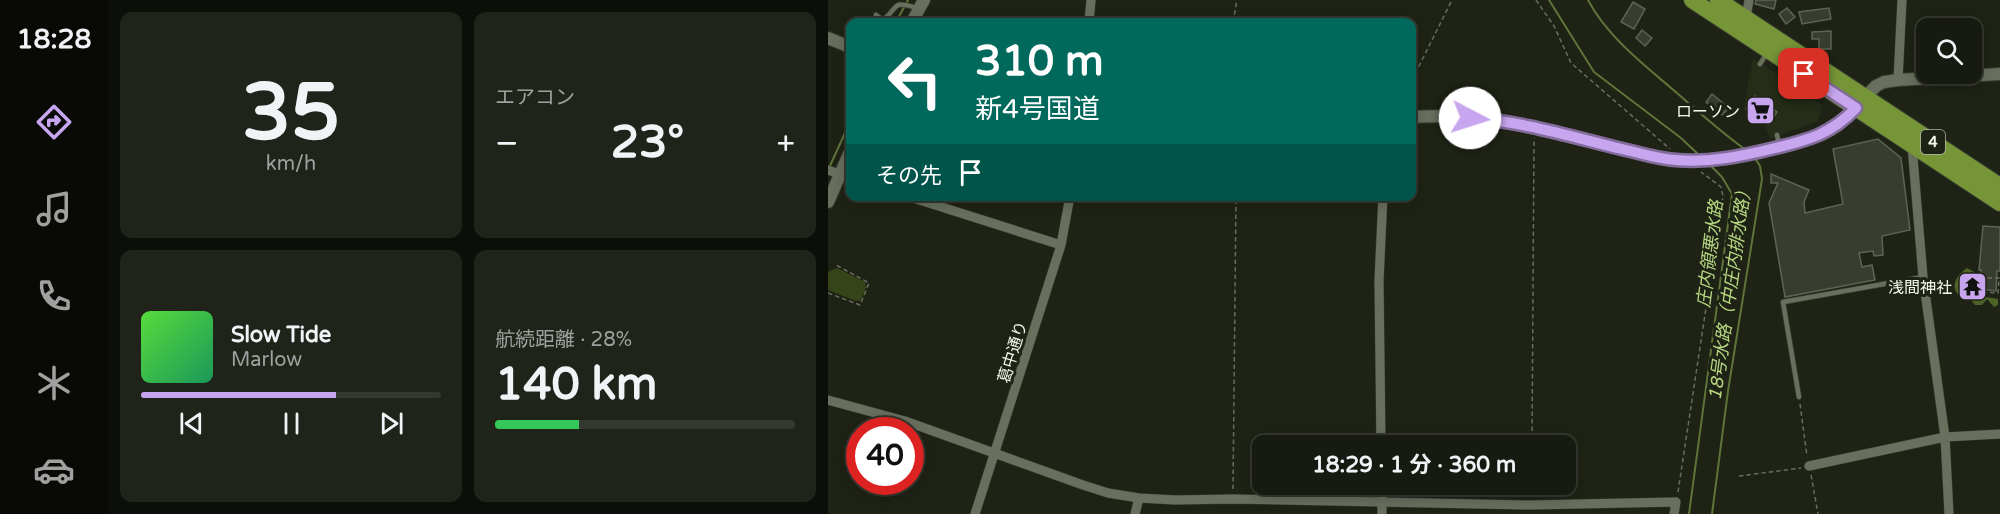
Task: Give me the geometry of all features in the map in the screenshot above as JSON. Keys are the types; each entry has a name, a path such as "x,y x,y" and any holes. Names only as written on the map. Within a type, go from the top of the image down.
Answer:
{"highway":[{"name":"4","path":"1692,0 1765,57 1799,80 1861,103 2000,186"},
{"name":"4","path":"1718,0 1861,103 1912,146 2000,203"}],"street":[{"path":"1089,18 1091,0"},
{"path":"1746,18 1749,0"},
{"path":"1898,80 1902,0"},
{"path":"914,18 922,5"},
{"path":"828,38 846,45"},
{"path":"1416,117 1485,119 1675,160 1692,161 1760,152 1779,141 1823,134 1838,125 1873,89 1884,82 2000,75"},
{"path":"1912,146 1923,277 1945,437 1949,514"},
{"path":"828,202 846,159"},
{"path":"923,201 1061,245"},
{"name":"葛中通り","path":"975,514 1061,245 1069,201"},
{"path":"1381,435 1379,280 1383,201"},
{"path":"828,400 904,421 1108,493 1139,498 1530,505 1676,502 1674,514"},
{"path":"1809,466 1945,437 2000,434"},
{"path":"1382,495 1382,514"},
{"path":"1135,514 1139,498"}],"lane":[{"path":"891,3 922,5"},
{"path":"886,18 897,4"},
{"path":"876,15 880,18"},
{"path":"1799,397 1783,302 1923,277"}],"path":[{"path":"1234,18 1237,0"},
{"path":"1416,72 1452,0"},
{"path":"1536,0 1554,26 1571,63 1675,153 1675,160"},
{"path":"1532,435 1535,128"},
{"path":"1676,502 1695,391 1723,196 1721,187 1692,161"},
{"path":"1233,499 1236,201"},
{"path":"828,293 860,305 869,283 836,265"},
{"path":"1980,278 1999,279 1999,286 1998,293 1979,292 1980,278"},
{"path":"1799,397 1818,514"},
{"path":"1739,476 1809,466"},
{"path":"1530,495 1530,505"}],"shaded area":[{"path":"1753,58 1823,105 1818,121 1770,139 1766,124 1744,107"}],"green space":[{"path":"837,268 865,282 866,287 861,300 856,301 828,290 828,272"},
{"path":"1967,268 1980,275 1977,280 1967,285 1968,291 1973,295 1998,299 1998,305 1994,307 1987,299 1982,305 1975,305 1971,300 1956,292 1955,284 1958,277"}],"building":[{"path":"1756,0 1776,0 1774,9 1755,4"},
{"path":"1633,2 1645,9 1634,29 1621,22"},
{"path":"1787,8 1795,17 1786,24 1779,14"},
{"path":"1829,8 1831,19 1802,24 1799,12"},
{"path":"1642,30 1652,38 1645,46 1636,38"},
{"path":"1831,31 1831,49 1819,49 1819,39 1812,39 1812,32"},
{"path":"1712,94 1729,108 1722,115 1706,102"},
{"path":"1755,96 1777,112 1769,124 1746,109"},
{"path":"1878,139 1901,158 1910,230 1882,236 1883,255 1874,256 1873,251 1859,253 1862,267 1872,265 1875,280 1785,297 1769,203 1778,183 1771,183 1771,174 1809,190 1804,202 1805,213 1843,204 1833,149"},
{"path":"1983,226 2000,227 2000,271 1997,271 1996,291 1981,289 1981,270 1979,270"}],"waterway":[{"path":"898,18 908,0"},
{"name":"庄内領悪水路","path":"1549,0 1594,72 1681,138 1699,155"},
{"name":"18号水路（中庄内排水路）","path":"1588,0 1606,27 1628,51 1711,123 1746,150"},
{"path":"829,168 846,131"},
{"name":"18号水路（中庄内排水路）","path":"1712,514 1728,391 1762,179 1760,166 1755,158"},
{"name":"庄内領悪水路","path":"1689,514 1732,194 1722,177 1710,165"}],"place":[{"name":"ローソン","path":"1761,111"},
{"name":"浅間神社","path":"1973,287"}],"route":[{"path":"1470,118 1508,122 1666,159 1689,161 1728,158 1780,147 1823,134 1838,125 1856,108 1804,74"}]}
